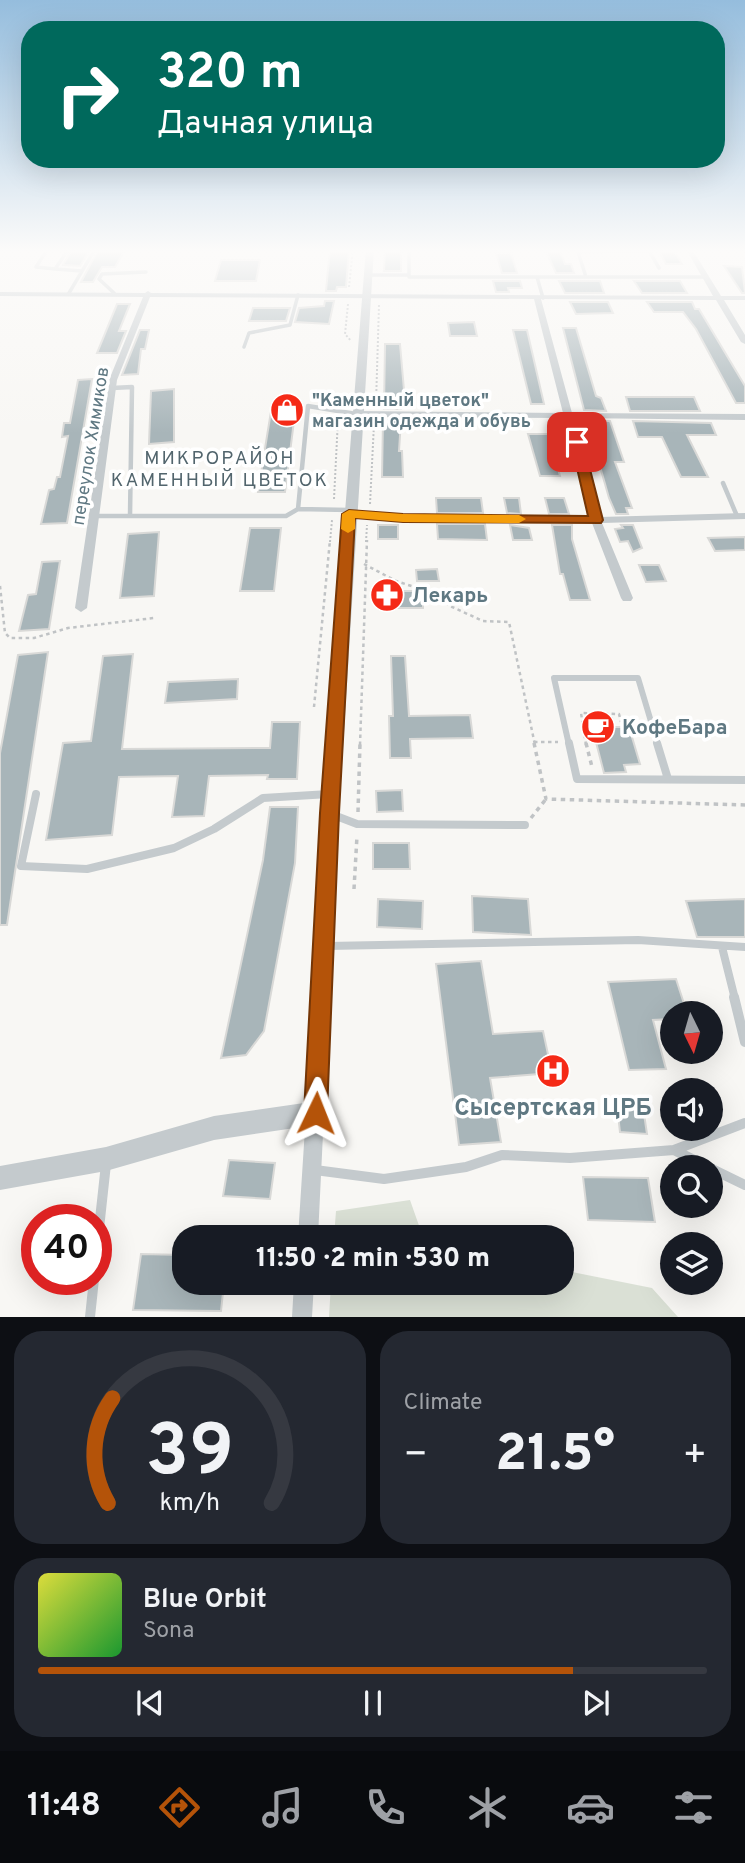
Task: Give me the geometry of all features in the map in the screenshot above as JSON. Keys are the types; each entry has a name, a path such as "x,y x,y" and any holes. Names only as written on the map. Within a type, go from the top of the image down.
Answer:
{"street":[{"name":"переулок Химиков","path":"81,608 112,388 117,366 141,310"},
{"path":"309,1225 347,413 369,310"},
{"path":"543,310 596,520 628,598"},
{"path":"726,310 745,342"},
{"path":"347,413 745,416"},
{"path":"344,511 368,515 596,520 741,516"},
{"path":"0,1178 106,1159 214,1128 316,1113"},
{"path":"302,1317 303,1295"}],"lane":[{"path":"244,347 249,333 290,325 294,310"},
{"path":"112,388 132,387 130,516"},
{"path":"298,509 309,406 347,413"},
{"path":"723,482 741,516"},
{"path":"94,516 286,516 298,509 344,511"},
{"path":"668,779 638,678 554,678 577,779 745,780"},
{"path":"36,794 21,866 87,869 174,848 214,830 263,798 331,794"},
{"path":"330,813 357,824 525,825"},
{"path":"322,946 638,940 745,947"},
{"path":"722,947 745,1042"},
{"path":"313,1169 384,1179 466,1167 502,1155 570,1158 674,1150 745,1123"},
{"path":"674,1150 684,1155"},
{"path":"101,1204 106,1159"},
{"path":"723,1175 745,1185"},
{"path":"90,1317 92,1295"}],"path":[{"path":"347,310 345,334 353,344"},
{"path":"354,889 364,564 375,414 372,310"},
{"path":"314,707 344,511 347,413"},
{"path":"364,564 396,581 436,594 450,606 484,621 509,622 546,799"},
{"path":"0,586 5,633 10,638 34,638 68,628 154,618"},
{"path":"593,770 581,713 619,714 621,722"},
{"path":"546,799 745,805"},
{"path":"525,825 546,799"}],"shaded area":[{"path":"410,1200 419,1225 335,1225 336,1211"},
{"path":"574,1272 652,1288 678,1317 329,1317 330,1295 574,1295"}],"building":[{"path":"114,310 127,310 119,331 126,331 117,353 97,353"},
{"path":"252,310 289,310 286,321 249,321"},
{"path":"298,310 332,310 329,324 295,322"},
{"path":"574,310 612,310 613,313 576,314"},
{"path":"700,310 745,386 745,403 736,403 696,329 683,312 654,312"},
{"path":"474,322 477,336 450,336 448,323"},
{"path":"563,328 576,328 596,396 601,398 606,411 584,410"},
{"path":"140,330 149,330 145,349 141,349 138,374 122,375"},
{"path":"513,330 527,330 544,404 531,404"},
{"path":"385,344 400,344 405,402 402,402 401,409 384,409"},
{"path":"92,379 67,523 41,524 49,490 54,489 57,477 60,477 68,436 62,437 64,423 70,423 78,380"},
{"path":"174,389 174,442 149,444 151,391"},
{"path":"626,397 694,397 700,411 630,411"},
{"path":"272,405 296,405 285,492 258,492"},
{"path":"383,420 401,420 399,451 402,451 403,477 382,477"},
{"path":"587,421 610,421 624,462 615,462 632,508 626,508 628,514 616,514"},
{"path":"633,421 711,423 716,435 687,435 708,477 681,477 662,437 638,437"},
{"path":"528,434 549,434 560,476 540,476"},
{"path":"436,498 481,498 483,513 437,513"},
{"path":"504,498 519,498 521,514 507,513"},
{"path":"545,498 564,498 569,514 549,514"},
{"path":"437,524 485,524 487,540 438,539"},
{"path":"378,525 398,525 398,539 378,539"},
{"path":"510,525 529,528 532,540 513,540"},
{"path":"552,525 572,525 572,539 590,600 570,600 563,574 560,574"},
{"path":"621,525 633,525 642,548 633,552 628,541 620,542 615,529 623,528"},
{"path":"250,528 281,528 274,591 240,591"},
{"path":"159,532 154,596 120,598 128,534"},
{"path":"745,537 745,550 715,551 708,538"},
{"path":"60,561 49,629 19,631 28,595 36,594 42,562"},
{"path":"639,565 659,565 666,581 646,582"},
{"path":"437,569 439,581 417,581 416,570"},
{"path":"383,591 423,591 423,608 382,608"},
{"path":"48,652 7,925 0,925 0,753 18,655"},
{"path":"133,654 122,749 270,748 272,722 300,722 297,779 267,779 268,775 209,776 204,816 172,817 178,776 119,777 112,835 46,840 63,743 91,741 103,656"},
{"path":"391,656 405,656 409,716 470,715 473,738 410,739 411,758 390,758 389,716 393,716"},
{"path":"238,679 237,699 165,703 168,682"},
{"path":"612,718 614,727 629,727 640,764 624,765 626,772 604,773 590,719"},
{"path":"402,790 403,811 377,812 376,791"},
{"path":"270,807 298,807 295,863 264,1031 246,1055 221,1058 263,860"},
{"path":"373,843 409,843 410,869 373,869"},
{"path":"472,896 528,899 531,935 473,932"},
{"path":"378,899 423,901 422,929 377,927"},
{"path":"745,899 745,937 697,937 686,901"},
{"path":"481,961 493,1034 543,1031 552,1073 490,1078 501,1142 459,1145 436,964"},
{"path":"676,979 683,1001 660,1001 660,1020 653,1020 660,1046 660,1064 665,1064 666,1069 629,1070 608,982"},
{"path":"617,1106 643,1107 647,1134 620,1132"},
{"path":"229,1160 275,1163 270,1199 223,1196"},
{"path":"583,1177 648,1178 655,1222 588,1220"},
{"path":"141,1254 172,1255 172,1295 223,1295 221,1311 133,1310"}],"slow traffic":[{"path":"348,529 349,514 403,518 519,519"}],"place":[{"name":"\"Каменный цветок\" магазин одежда и обувь","path":"287,410"},
{"name":"Лекарь","path":"387,595"},
{"name":"КофеБара","path":"598,727"},
{"name":"Сысертская ЦРБ","path":"553,1071"}],"district":[{"name":"МИКРОРАЙОН КАМЕННЫЙ ЦВЕТОК","path":"220,468"}],"route":[{"path":"316,1113 322,946 349,514 403,518 596,520 577,442"}]}
